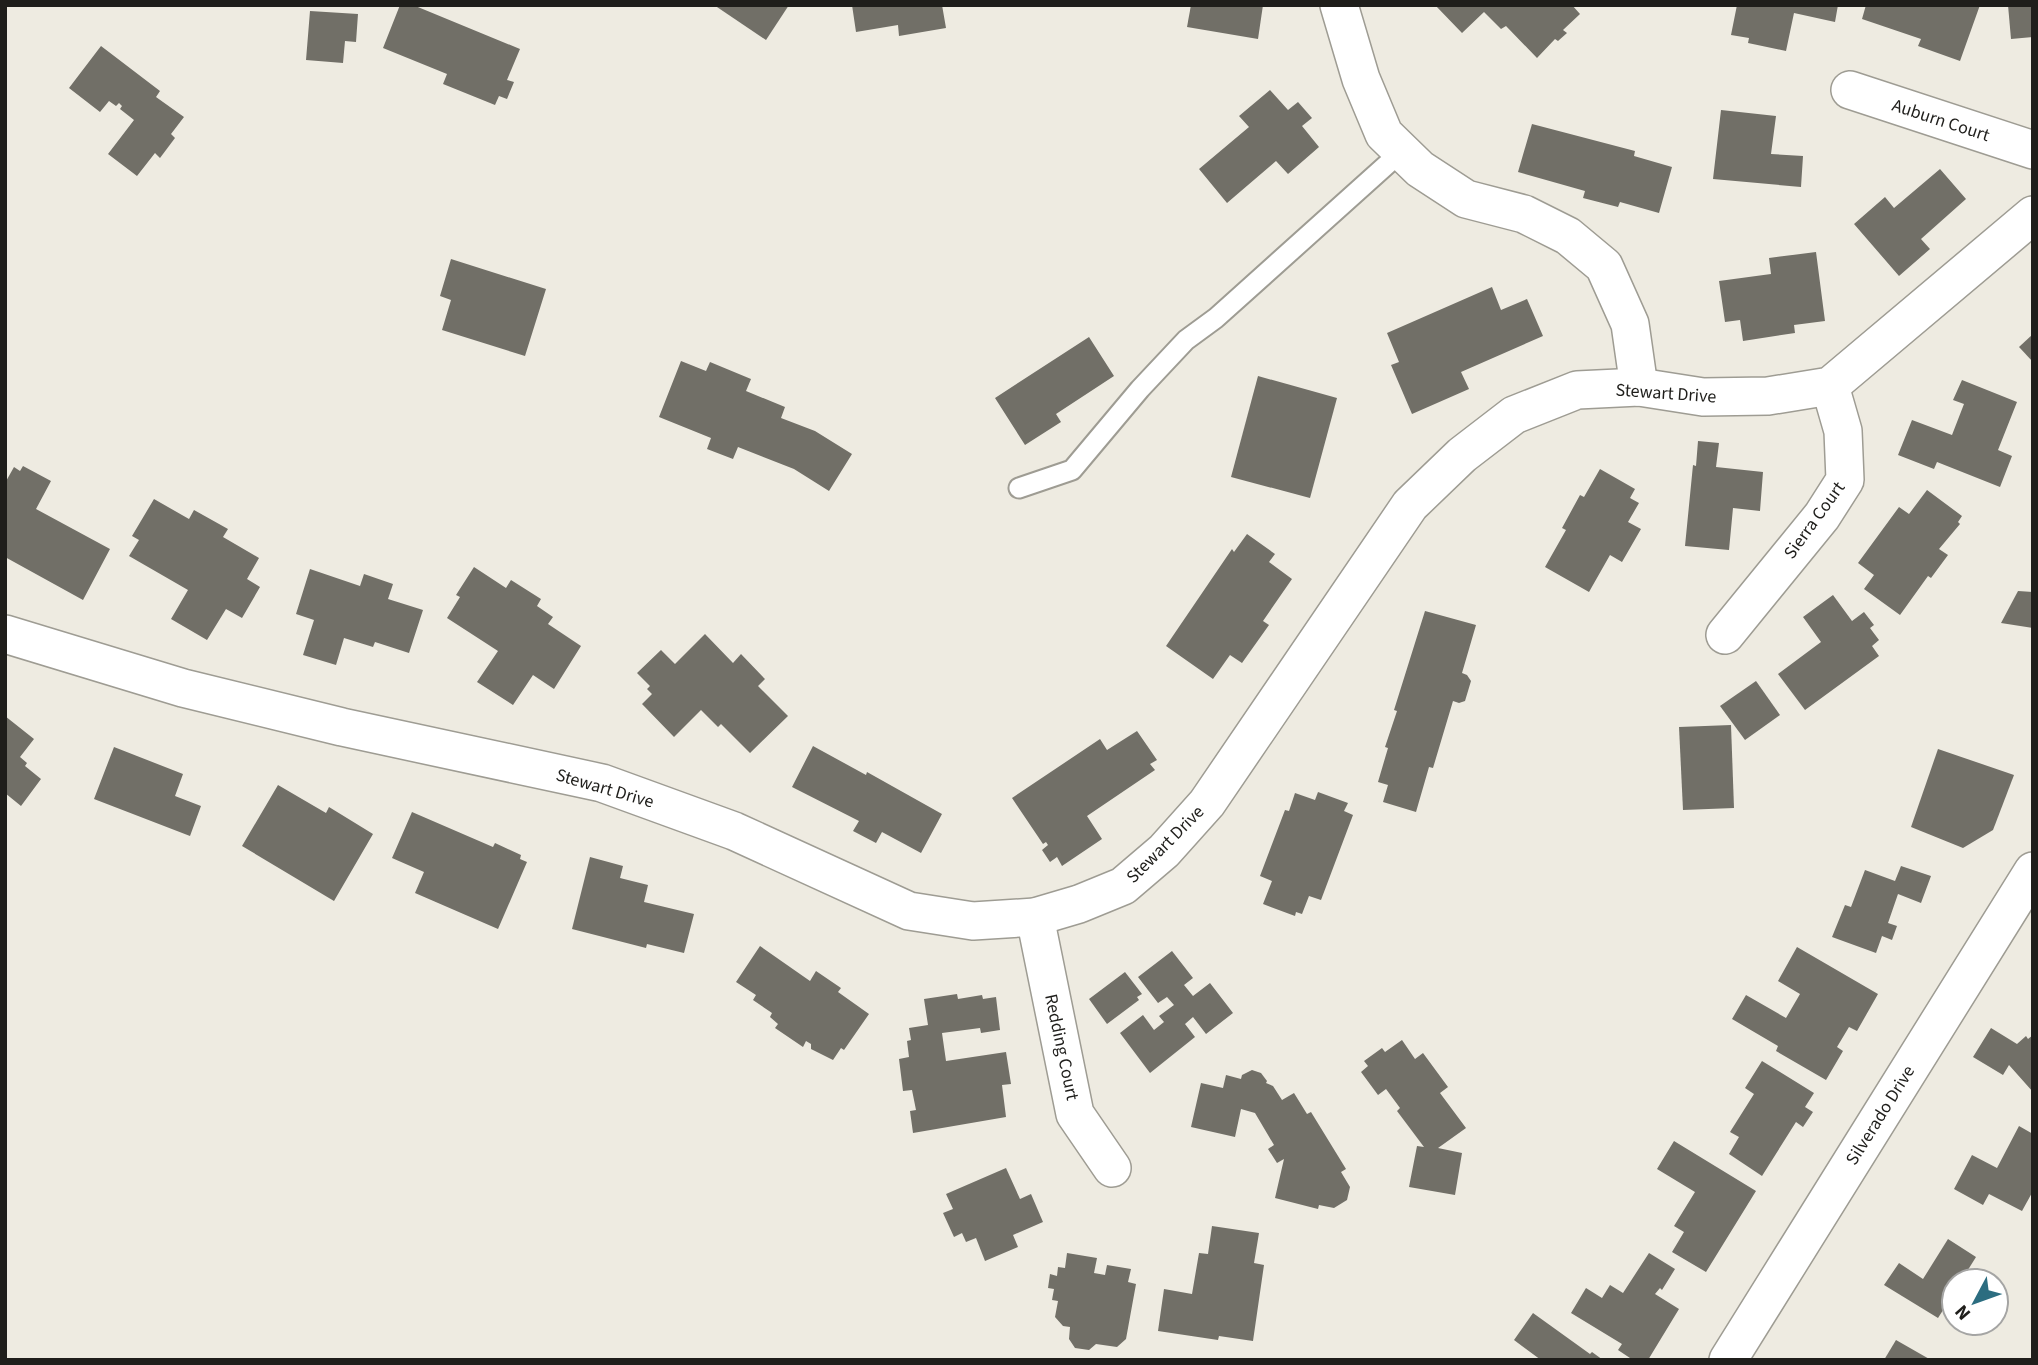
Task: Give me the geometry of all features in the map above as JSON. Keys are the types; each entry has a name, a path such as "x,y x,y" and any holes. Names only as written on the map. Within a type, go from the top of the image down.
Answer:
{"street":[{"path":"1339,5 1361,79 1384,134 1420,169 1466,199 1524,214 1568,236 1604,265 1630,324 1639,387"},
{"name":"Auburn Court","path":"1850,90 2033,150"},
{"path":"1830,386 2033,215"},
{"name":"Stewart Drive","path":"5,634 183,688 342,727 602,783 734,831 909,911 973,921 1035,917 1079,904 1123,886 1164,851 1207,803 1410,505 1462,455 1514,415 1577,390 1639,387 1716,397 1768,396 1830,386"},
{"name":"Sierra Court","path":"1725,635 1822,516 1845,480 1843,431 1830,386"},
{"name":"Silverado Drive","path":"1727,1360 2033,871"},
{"name":"Redding Court","path":"1035,917 1075,1114 1112,1168"}],"lane":[{"path":"1019,488 1072,470 1140,389 1186,340 1216,318 1402,151"}],"building":[{"path":"400,5 413,5 520,49 507,80 514,82 507,99 499,96 495,105 443,84 447,74 383,48"},
{"path":"714,5 789,5 766,40"},
{"path":"852,5 942,5 946,28 899,36 898,25 856,32"},
{"path":"1191,5 1263,5 1258,39 1187,27"},
{"path":"1435,5 1572,5 1580,14 1563,30 1567,33 1558,41 1555,39 1537,58 1506,26 1501,29 1484,12 1462,33"},
{"path":"1737,5 1838,5 1835,22 1794,13 1786,51 1748,43 1749,38 1731,35"},
{"path":"1866,5 1980,5 1960,61 1918,46 1921,39 1862,19"},
{"path":"2008,5 2033,5 2033,37 2011,39"},
{"path":"310,11 358,14 356,42 345,41 343,63 306,60"},
{"path":"101,46 160,91 156,97 184,117 171,134 175,138 160,158 155,153 137,176 108,154 134,120 120,109 122,106 119,103 116,106 109,101 100,112 69,88"},
{"path":"1270,90 1288,110 1298,102 1312,118 1302,126 1319,147 1288,174 1276,161 1227,203 1199,169 1249,127 1239,116"},
{"path":"1721,110 1776,116 1771,154 1803,156 1801,187 1713,179"},
{"path":"1532,124 1635,151 1634,156 1672,167 1659,213 1620,202 1618,207 1583,198 1585,191 1518,172"},
{"path":"1940,169 1966,199 1921,239 1930,249 1899,276 1854,224 1885,197 1894,208"},
{"path":"1816,252 1825,321 1794,325 1795,333 1743,341 1740,320 1725,322 1719,281 1771,274 1769,258"},
{"path":"451,259 546,289 525,356 442,330 451,300 440,296"},
{"path":"1492,287 1501,310 1527,299 1543,336 1461,372 1469,389 1412,414 1391,365 1399,362 1387,333"},
{"path":"2033,334 2033,362 2019,347"},
{"path":"1089,337 1114,376 1056,414 1061,422 1025,445 995,398"},
{"path":"681,361 706,371 710,362 751,379 746,391 785,407 781,418 815,431 852,454 829,491 794,469 738,447 733,459 707,449 711,438 659,417"},
{"path":"1258,376 1337,398 1310,498 1231,477"},
{"path":"1962,380 2017,402 1998,450 2012,456 2000,487 1937,462 1934,469 1898,455 1912,420 1952,435 1964,404 1953,400"},
{"path":"1698,441 1719,443 1716,467 1763,472 1760,511 1733,508 1729,550 1685,546"},
{"path":"23,466 51,481 36,509 110,549 83,600 5,557 5,483 14,467 20,471"},
{"path":"1600,469 1635,489 1630,498 1639,503 1628,522 1641,529 1622,562 1610,555 1589,592 1545,567 1566,530 1562,528 1580,495 1584,497"},
{"path":"1927,490 1962,516 1958,522 1960,524 1939,549 1948,555 1931,578 1928,576 1900,615 1864,589 1874,575 1858,563 1899,507 1909,514"},
{"path":"154,499 189,519 194,510 228,529 223,537 259,558 247,579 260,587 242,618 226,609 207,640 171,619 188,590 129,556 139,540 132,536"},
{"path":"1247,534 1275,554 1269,562 1292,579 1263,621 1269,625 1242,663 1230,655 1213,679 1166,646 1232,549 1234,552"},
{"path":"474,567 506,588 511,580 541,599 537,606 553,617 548,624 581,646 554,689 533,675 513,705 477,682 498,651 447,618 460,597 456,595"},
{"path":"310,569 360,586 364,574 393,584 388,599 423,610 409,653 375,642 373,647 344,638 336,665 303,655 314,620 296,614"},
{"path":"2018,591 2033,592 2033,628 2001,623"},
{"path":"1833,595 1852,621 1864,612 1874,625 1870,628 1879,640 1872,646 1879,656 1805,710 1778,674 1821,642 1803,617"},
{"path":"1425,611 1476,625 1462,673 1471,681 1465,701 1453,701 1433,768 1429,767 1416,812 1383,802 1388,785 1378,782 1388,748 1385,747 1397,711 1394,710"},
{"path":"705,634 733,663 741,654 765,679 758,686 788,716 750,753 721,724 718,727 701,710 674,737 642,704 652,694 647,689 650,686 637,673 661,650 675,664"},
{"path":"1756,681 1780,715 1745,740 1720,706"},
{"path":"5,716 34,739 20,757 27,763 25,766 41,779 21,806 5,793"},
{"path":"1731,725 1734,808 1683,810 1679,727"},
{"path":"1137,731 1157,760 1150,764 1155,770 1087,816 1102,839 1062,866 1057,857 1050,862 1042,850 1048,845 1046,842 1043,844 1012,798 1100,739 1107,750"},
{"path":"813,746 866,775 867,772 942,814 921,853 882,832 876,843 853,831 859,821 792,787"},
{"path":"114,747 183,774 175,796 201,806 190,836 94,799"},
{"path":"1938,749 2014,775 1993,830 1963,848 1911,827"},
{"path":"278,785 326,813 329,807 373,834 334,901 242,846"},
{"path":"1318,792 1348,803 1344,811 1353,815 1321,900 1309,896 1302,914 1296,912 1295,916 1263,904 1272,881 1260,876 1285,810 1289,811 1295,793 1315,800"},
{"path":"412,812 493,847 495,843 521,855 520,859 527,862 498,929 415,893 424,872 392,858"},
{"path":"590,857 623,866 620,878 648,885 644,902 694,914 684,953 647,944 646,948 572,929"},
{"path":"1901,866 1931,876 1921,903 1898,894 1888,923 1897,926 1892,940 1882,936 1876,953 1832,937 1845,905 1851,907 1865,870 1895,881"},
{"path":"760,946 810,981 816,971 841,988 838,992 869,1014 844,1050 841,1048 833,1060 811,1049 811,1044 806,1041 803,1047 775,1028 778,1024 770,1017 772,1013 753,1000 756,995 736,982"},
{"path":"1797,947 1878,994 1857,1031 1849,1027 1837,1047 1843,1051 1826,1080 1776,1051 1778,1046 1732,1019 1746,995 1786,1018 1800,994 1778,981"},
{"path":"1172,951 1193,978 1184,985 1193,996 1210,983 1233,1013 1206,1034 1193,1017 1185,1024 1195,1037 1150,1073 1120,1033 1143,1015 1154,1030 1164,1022 1159,1016 1174,1005 1167,997 1158,1003 1138,977"},
{"path":"1125,972 1142,994 1137,997 1139,1000 1107,1024 1089,999"},
{"path":"957,994 958,999 982,995 983,999 996,997 1000,1030 981,1033 980,1028 942,1033 946,1061 1006,1052 1011,1084 1002,1085 1006,1117 913,1133 910,1111 916,1110 912,1090 903,1091 899,1059 909,1057 909,1028 928,1025 924,999"},
{"path":"1991,1028 2017,1044 2026,1036 2028,1039 2033,1035 2033,1092 2009,1065 2003,1075 1973,1057"},
{"path":"1402,1040 1415,1059 1423,1053 1448,1087 1440,1093 1466,1128 1438,1148 1462,1153 1455,1195 1409,1187 1417,1146 1424,1147 1397,1111 1400,1108 1386,1089 1378,1095 1361,1072 1368,1066 1364,1061 1382,1048 1385,1052"},
{"path":"1762,1061 1814,1093 1805,1107 1813,1112 1803,1127 1796,1122 1762,1176 1729,1154 1739,1137 1730,1132 1754,1094 1745,1088"},
{"path":"1252,1070 1261,1073 1266,1083 1273,1086 1282,1100 1294,1093 1307,1114 1311,1112 1346,1169 1341,1172 1350,1187 1347,1200 1334,1208 1319,1205 1318,1209 1275,1198 1284,1159 1277,1163 1268,1149 1274,1145 1255,1113 1241,1109 1235,1137 1191,1127 1201,1083 1223,1088 1226,1075 1241,1079 1242,1075"},
{"path":"2019,1126 2033,1134 2033,1191 2022,1211 1989,1194 1983,1205 1954,1189 1972,1155 1997,1168"},
{"path":"1674,1141 1756,1191 1706,1272 1672,1252 1684,1232 1674,1226 1695,1192 1657,1169"},
{"path":"1006,1168 1020,1199 1031,1194 1043,1222 1013,1235 1018,1247 985,1261 976,1238 966,1242 962,1233 954,1237 943,1213 953,1209 946,1194"},
{"path":"1212,1226 1259,1233 1254,1263 1264,1265 1253,1341 1219,1336 1218,1340 1158,1331 1164,1289 1192,1294 1199,1253 1208,1254"},
{"path":"1948,1239 1976,1257 1970,1267 1940,1267 1938,1318 1884,1285 1899,1263 1923,1279"},
{"path":"1067,1253 1097,1258 1094,1273 1105,1275 1107,1265 1131,1269 1128,1282 1136,1284 1126,1339 1117,1347 1096,1344 1089,1350 1075,1348 1069,1339 1070,1327 1063,1326 1055,1317 1058,1301 1052,1300 1054,1289 1048,1288 1050,1274 1057,1276 1058,1267 1065,1268"},
{"path":"1649,1253 1675,1269 1662,1290 1660,1288 1655,1294 1679,1309 1648,1360 1633,1360 1618,1350 1622,1344 1571,1313 1586,1288 1602,1298 1610,1285 1623,1293"},
{"path":"1533,1313 1590,1354 1592,1352 1603,1360 1541,1360 1514,1340"},
{"path":"1896,1340 1931,1360 1884,1360"}]}
